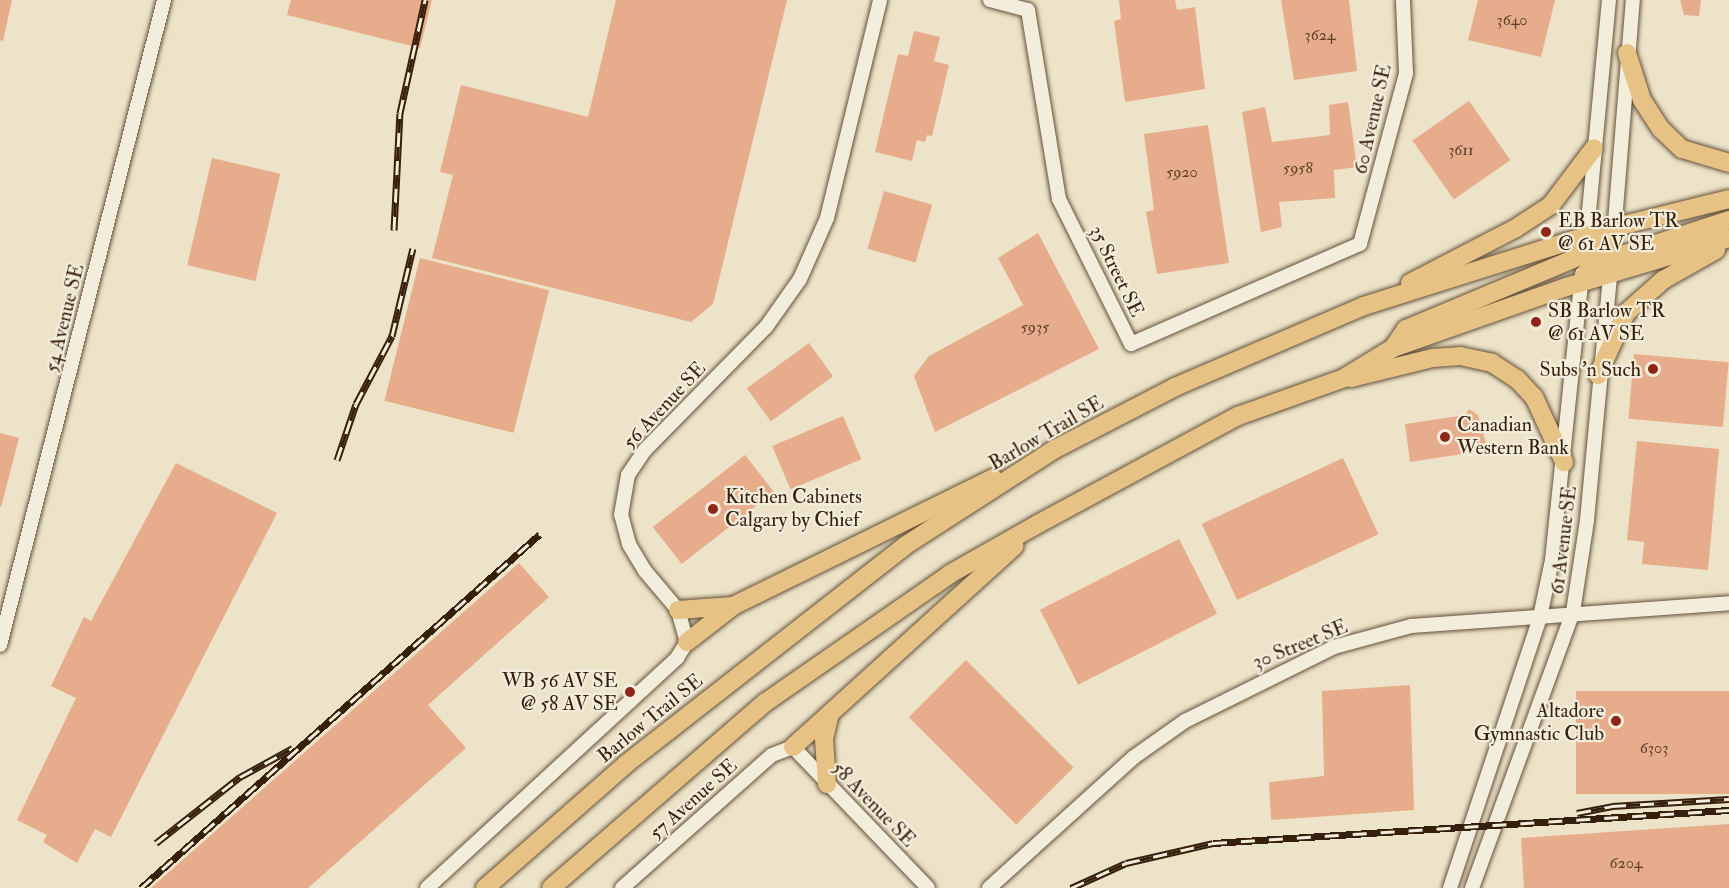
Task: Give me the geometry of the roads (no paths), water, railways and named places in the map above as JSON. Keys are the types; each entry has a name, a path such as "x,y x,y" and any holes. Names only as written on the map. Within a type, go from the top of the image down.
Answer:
{"main road":[{"path":"1627,53 1642,100 1661,129 1682,149 1729,163"},
{"path":"1364,306 1516,228 1551,205 1594,148"},
{"name":"Barlow Trail SE","path":"485,888 626,764 906,545 1055,449 1175,387 1364,306 1615,227 1729,199"},
{"path":"551,888 766,702 950,574 1038,524 1238,416 1344,378 1393,348 1581,282 1610,267 1729,220"},
{"path":"1393,348 1406,328 1585,256 1604,246 1615,227"},
{"path":"1610,267 1729,240"},
{"path":"1598,375 1626,314 1663,280 1729,240"},
{"path":"1344,378 1360,378 1433,358 1460,356 1492,363 1516,379 1534,398 1564,462"},
{"path":"687,642 733,606 1055,449"},
{"path":"793,747 1038,524"},
{"path":"678,610 733,606"},
{"path":"827,784 824,740 831,712"}],"street":[{"name":"54 Avenue SE","path":"0,645 164,0"},
{"name":"56 Avenue SE","path":"687,642 678,610 645,571 629,544 621,514 628,476 645,450 766,327 800,279 826,218 880,0"},
{"name":"35 Street SE","path":"990,0 1029,10 1059,199 1131,344 1360,244"},
{"name":"60 Avenue SE","path":"1360,244 1406,73 1403,0"},
{"name":"61 Avenue SE","path":"1450,888 1540,617 1552,560 1585,256 1609,0"},
{"name":"61 Avenue SE","path":"1472,888 1573,612 1587,520 1598,375 1615,227 1633,0"},
{"name":"30 Street SE","path":"989,888 1134,757 1185,721 1257,682 1334,647 1411,626 1540,617 1573,612 1729,603"},
{"path":"427,888 677,658 687,642"},
{"name":"58 Avenue SE","path":"793,747 928,888"},
{"name":"57 Avenue SE","path":"622,888 772,755 793,747"}],"railway":[{"path":"394,230 400,113 425,0"},
{"path":"337,460 356,404 392,336 413,248"},
{"path":"141,888 540,534"},
{"path":"156,843 240,777 293,748"},
{"path":"1577,813 1612,806 1729,799"},
{"path":"1071,888 1126,863 1213,843 1729,810"}],"place":[{"name":"EB Barlow TR @ 61 AV SE","path":"1546,232"},
{"name":"SB Barlow TR @ 61 AV SE","path":"1536,322"},
{"name":"Subs 'n Such","path":"1653,369"},
{"name":"Canadian Western Bank","path":"1445,437"},
{"name":"Kitchen Cabinets Calgary by Chief","path":"713,509"},
{"name":"WB 56 AV SE @ 58 AV SE","path":"630,692"},
{"name":"Altadore Gymnastic Club","path":"1616,721"}]}
